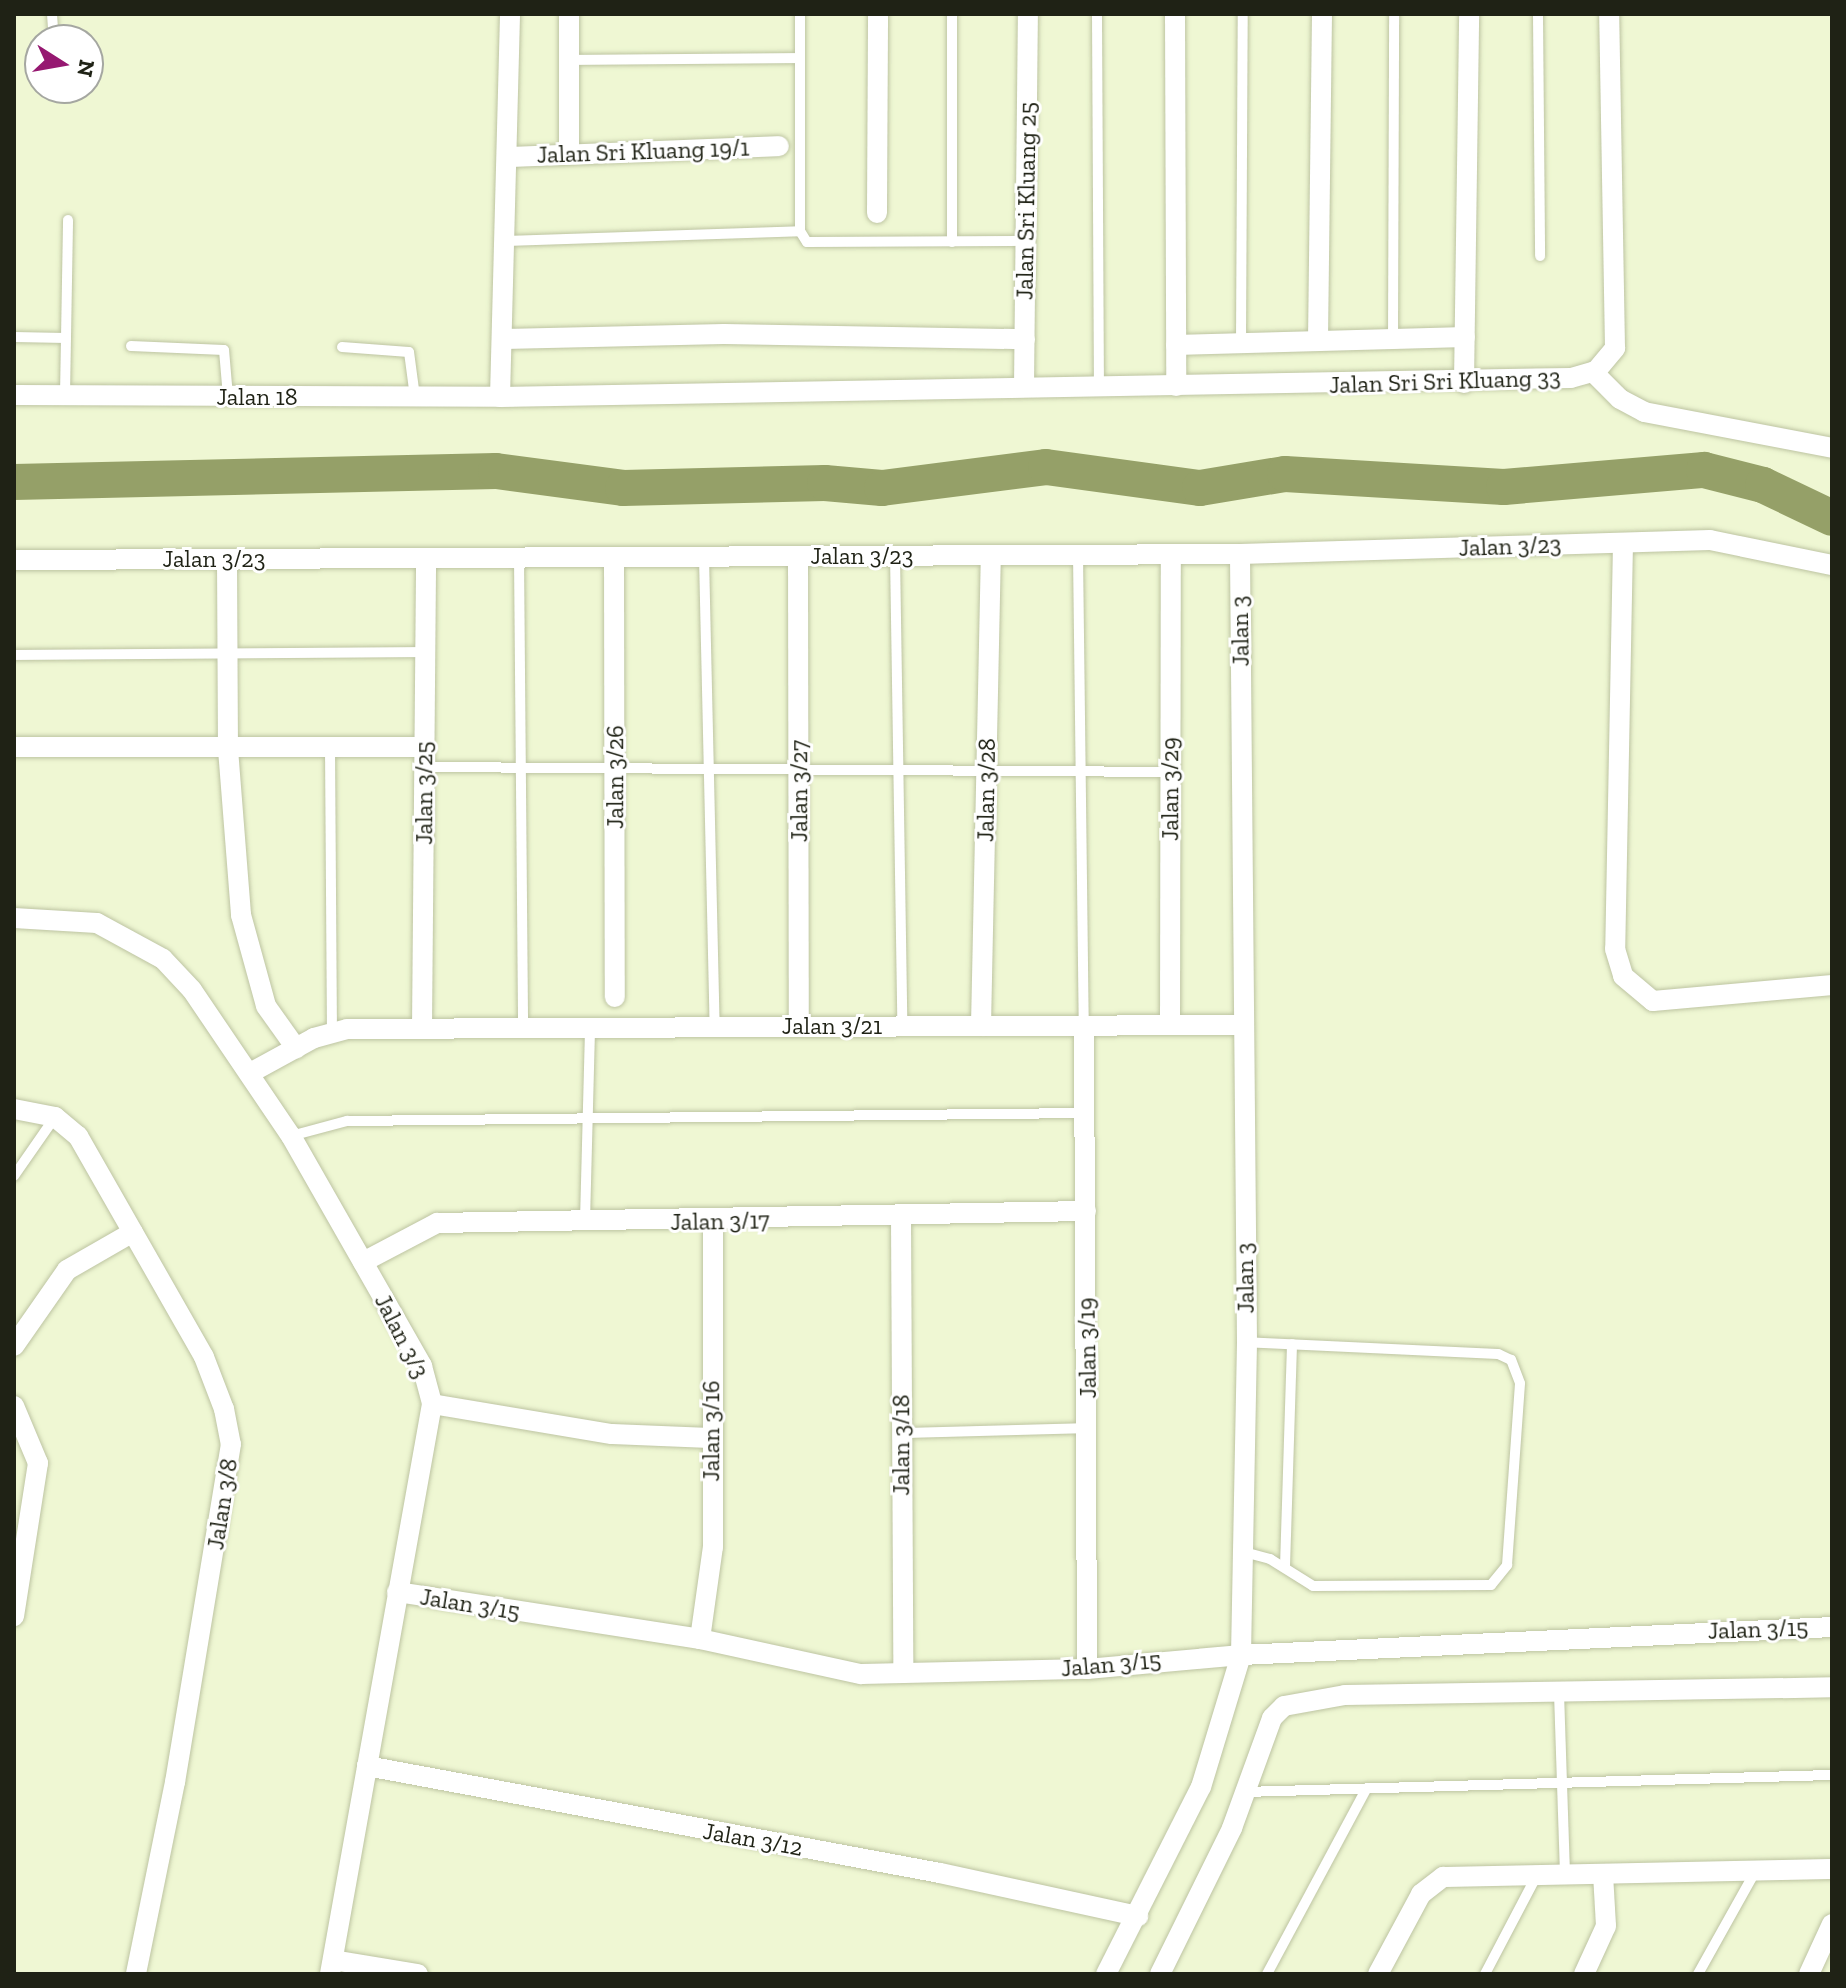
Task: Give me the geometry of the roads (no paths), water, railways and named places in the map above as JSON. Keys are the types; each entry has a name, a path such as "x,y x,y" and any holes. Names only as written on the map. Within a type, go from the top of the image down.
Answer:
{"street":[{"path":"500,397 504,339 510,14"},
{"path":"569,14 569,154"},
{"path":"877,213 878,14"},
{"name":"Jalan Sri Kluang 25","path":"1024,387 1028,14"},
{"path":"1175,14 1176,386"},
{"path":"1318,341 1322,14"},
{"path":"1464,383 1469,14"},
{"name":"Jalan Sri Sri Kluang 33","path":"500,397 1464,383 1593,372 1615,348 1609,14"},
{"name":"Jalan Sri Kluang 19/1","path":"508,157 779,146"},
{"path":"504,339 724,334 1025,339"},
{"path":"1176,345 1465,337"},
{"path":"1593,372 1620,399 1644,412 1832,448"},
{"name":"Jalan 18","path":"14,395 500,397"},
{"name":"Jalan 3/23","path":"14,560 1240,554 1710,540 1832,565"},
{"path":"1623,543 1615,949 1623,976 1653,1001 1832,985"},
{"name":"Jalan 3/29","path":"1170,1025 1171,554"},
{"name":"Jalan 3","path":"1106,1974 1201,1787 1241,1655 1247,1342 1241,1025 1240,554"},
{"name":"Jalan 3/28","path":"981,1026 991,555"},
{"name":"Jalan 3/27","path":"798,556 799,1026"},
{"name":"Jalan 3/26","path":"614,557 615,997"},
{"name":"Jalan 3/25","path":"422,1028 426,558"},
{"path":"227,559 230,657 228,749 248,948 266,1006 296,1048"},
{"path":"14,747 330,748 424,757"},
{"name":"Jalan 3/3","path":"14,918 97,923 163,959 250,1073 291,1136 422,1366 432,1404 332,1967"},
{"name":"Jalan 3/21","path":"332,1031 590,1026 1084,1028 1241,1025"},
{"name":"Jalan 3/19","path":"1084,1028 1087,1669"},
{"path":"250,1073 332,1031"},
{"path":"14,1109 55,1117"},
{"name":"Jalan 3/8","path":"55,1117 78,1136 204,1357 224,1409 231,1444 175,1782 136,1974"},
{"name":"Jalan 3/17","path":"363,1262 437,1223 713,1222 1086,1211"},
{"name":"Jalan 3/18","path":"901,1217 903,1673"},
{"name":"Jalan 3/16","path":"700,1639 713,1547 710,1438 713,1222"},
{"path":"14,1346 67,1270 133,1232"},
{"path":"432,1404 612,1434 710,1438"},
{"path":"14,1406 33,1442 38,1463 14,1616"},
{"name":"Jalan 3/15","path":"397,1592 700,1639 861,1674 1087,1669 1241,1655 1832,1627"},
{"path":"1160,1974 1202,1895 1272,1718 1284,1706 1301,1700 1832,1687"},
{"name":"Jalan 3/12","path":"367,1766 940,1873 1138,1916"},
{"path":"1378,1974 1411,1910 1433,1882 1454,1875 1832,1869"},
{"path":"1584,1974 1606,1926 1603,1874"},
{"path":"1809,1974 1832,1924"},
{"path":"332,1967 418,1974"}],"lane":[{"path":"800,14 800,231 807,242 1026,241"},
{"path":"952,14 952,242"},
{"path":"1097,14 1099,387"},
{"path":"1241,343 1243,14"},
{"path":"1393,339 1394,14"},
{"path":"1538,14 1540,256"},
{"path":"569,60 800,58"},
{"path":"65,395 68,220"},
{"path":"506,241 800,231"},
{"path":"14,337 66,338"},
{"path":"131,346 224,350 229,357 228,397"},
{"path":"342,347 409,352 415,397"},
{"path":"1078,554 1084,1028"},
{"path":"895,555 902,1026"},
{"path":"519,557 518,768 523,1028"},
{"path":"704,557 715,1027"},
{"path":"14,655 230,657 425,652"},
{"path":"330,748 332,1031"},
{"path":"424,757 518,768 1169,772"},
{"path":"585,1221 590,1026"},
{"path":"291,1136 347,1121 1086,1113"},
{"path":"14,1176 55,1117"},
{"path":"1244,1552 1285,1567 1313,1586 1491,1585 1502,1577 1507,1565 1520,1383 1511,1360 1498,1354 1247,1342"},
{"path":"1285,1567 1292,1344"},
{"path":"901,1433 1088,1428"},
{"path":"1559,1693 1565,1875"},
{"path":"1244,1792 1832,1775"},
{"path":"1267,1974 1366,1789"},
{"path":"1698,1974 1755,1872"},
{"path":"1485,1974 1537,1875"}],"waterway":[{"path":"14,482 496,471 623,488 825,483 882,488 1046,467 1200,488 1285,474 1504,487 1704,470 1763,485 1832,518"}]}
